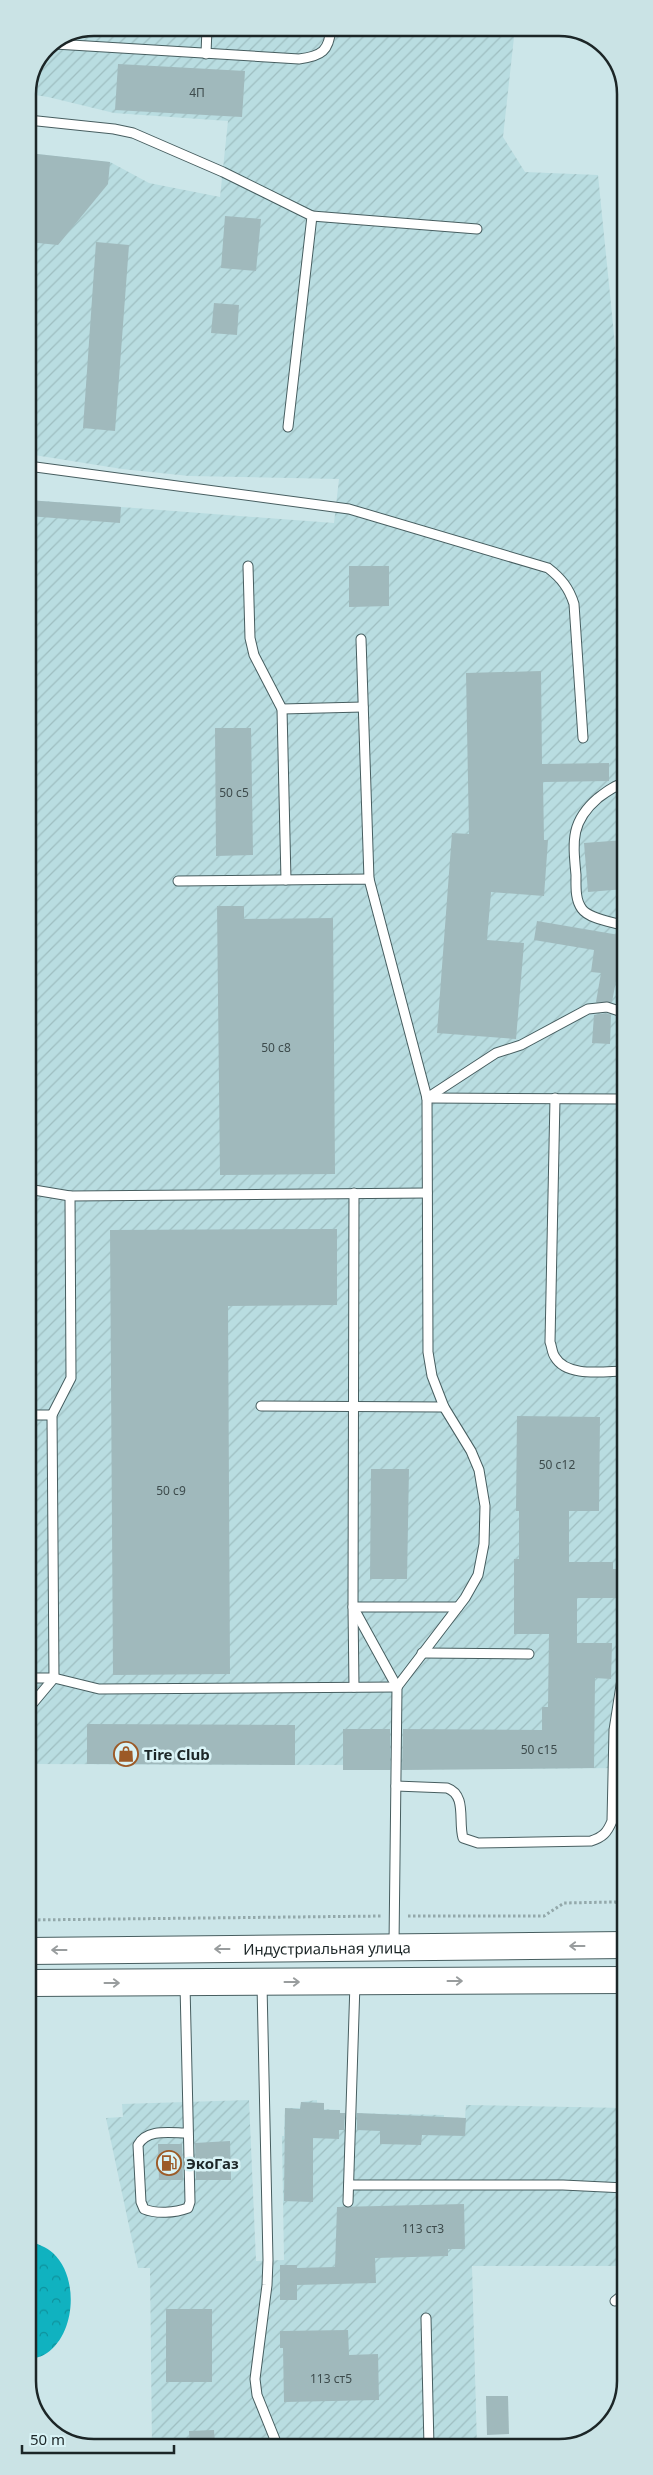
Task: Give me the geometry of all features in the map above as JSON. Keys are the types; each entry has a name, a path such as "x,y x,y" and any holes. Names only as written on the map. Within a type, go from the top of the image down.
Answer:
{"main road":[{"name":"Индустриальная улица","path":"36,1951 617,1946"},
{"path":"36,1983 617,1980"}],"lane":[{"path":"206,54 207,36"},
{"path":"65,45 300,59 316,57 324,51 330,36"},
{"path":"36,121 114,129 133,133 223,172 312,216 477,229"},
{"path":"288,427 312,216"},
{"path":"36,467 349,510 548,568 559,576 570,591 574,604 583,738"},
{"path":"248,566 250,638 254,655 282,709 286,880"},
{"path":"361,639 369,879 427,1098 428,1352 432,1376 444,1407 476,1464 483,1488 485,1506 483,1558 478,1576 458,1608 397,1687"},
{"path":"282,709 363,707"},
{"path":"617,787 605,792 586,808 577,825 573,839 577,897 581,908 586,914 617,924"},
{"path":"178,882 369,879"},
{"path":"427,1098 496,1053 521,1045 588,1009 607,1007 617,1011"},
{"path":"427,1098 617,1099"},
{"path":"555,1098 550,1342 554,1357 562,1366 573,1370 617,1371"},
{"path":"36,1190 70,1196 427,1193"},
{"path":"354,1193 354,1687"},
{"path":"36,1699 54,1678 52,1415 71,1378 70,1196"},
{"path":"261,1406 444,1407"},
{"path":"36,1415 52,1415"},
{"path":"353,1607 458,1608"},
{"path":"353,1607 397,1687 394,1947"},
{"path":"422,1653 529,1654"},
{"path":"36,1678 54,1678 98,1689 397,1687"},
{"path":"396,1786 448,1788 455,1790 459,1797 463,1838 469,1841 478,1843 582,1841 601,1838 607,1832 612,1822 614,1730 617,1711"},
{"path":"262,1982 268,2268 255,2379 259,2401 275,2439"},
{"path":"348,2202 355,1982"},
{"path":"185,1983 190,2202 188,2208 181,2211 151,2212 144,2209 141,2202 138,2145 142,2137 150,2134 188,2133"},
{"path":"349,2185 563,2185 617,2188"},
{"path":"426,2318 429,2439"}],"path":[{"path":"36,1920 544,1916 564,1903 617,1903"}],"shaded area":[{"path":"514,36 503,137 525,172 598,175 617,364 617,1768 343,1770 343,1765 36,1764 36,501 334,523 339,479 189,476 122,469 36,455 36,154 110,162 149,183 220,197 228,121 114,113 36,95 37,83 46,62 62,46 83,37"},
{"path":"249,2100 256,2261 284,2260 282,2136 284,2136 285,2108 300,2108 301,2102 317,2100 317,2103 324,2103 324,2109 340,2110 340,2113 444,2115 444,2117 465,2118 466,2105 617,2108 617,2266 472,2266 477,2439 152,2439 150,2268 138,2268 106,2118 123,2117 122,2104"}],"green space":[{"path":"36,2243 51,2251 61,2263 67,2276 71,2304 64,2332 57,2344 36,2357"}],"building":[{"path":"118,64 245,71 242,117 115,110"},
{"path":"36,154 110,162 108,184 58,245 36,243"},
{"path":"225,216 261,219 256,271 221,268"},
{"path":"96,242 129,245 115,431 83,428"},
{"path":"214,303 239,305 237,335 211,333"},
{"path":"36,501 121,507 120,523 36,517"},
{"path":"349,566 389,566 389,606 349,607"},
{"path":"541,671 542,764 609,763 609,781 543,782 544,840 548,840 544,896 491,892 487,940 524,943 516,1039 437,1033 452,833 469,834 466,673"},
{"path":"215,728 251,728 253,855 216,856"},
{"path":"617,841 617,890 588,892 584,843"},
{"path":"217,906 244,906 244,919 333,918 335,1174 220,1175"},
{"path":"537,921 617,935 617,976 612,1002 596,1002 601,973 591,972 594,950 534,940"},
{"path":"606,1013 611,1015 610,1044 592,1043 594,1015"},
{"path":"337,1229 337,1305 228,1306 230,1674 113,1675 110,1230"},
{"path":"517,1416 600,1417 599,1511 569,1511 569,1562 613,1562 613,1569 616,1569 616,1598 577,1598 577,1643 612,1643 611,1679 595,1678 594,1768 402,1770 403,1729 542,1730 542,1707 548,1707 549,1634 514,1634 514,1559 519,1559 519,1511 516,1511"},
{"path":"371,1469 409,1469 407,1579 370,1579"},
{"path":"87,1724 295,1725 295,1765 87,1764"},
{"path":"343,1729 390,1729 390,1770 343,1770"},
{"path":"301,2102 324,2103 324,2110 340,2110 340,2113 345,2113 344,2130 339,2130 339,2139 313,2138 313,2202 284,2201 285,2108 300,2109"},
{"path":"357,2113 466,2118 465,2136 422,2135 421,2145 380,2144 380,2131 357,2130"},
{"path":"230,2141 231,2180 196,2180 195,2143"},
{"path":"158,2144 182,2144 183,2180 159,2180"},
{"path":"464,2204 465,2249 448,2249 448,2256 375,2258 376,2283 297,2285 297,2300 280,2300 280,2265 297,2265 297,2268 335,2267 337,2207"},
{"path":"166,2309 212,2309 212,2382 166,2382"},
{"path":"348,2330 349,2355 378,2354 379,2400 284,2402 283,2348 280,2348 280,2331"},
{"path":"486,2396 508,2396 509,2434 487,2435"},
{"path":"214,2430 215,2439 190,2439 189,2431"}],"place":[{"name":"Tire Club","path":"126,1754"},
{"name":"ЭкоГаз","path":"169,2163"}]}
